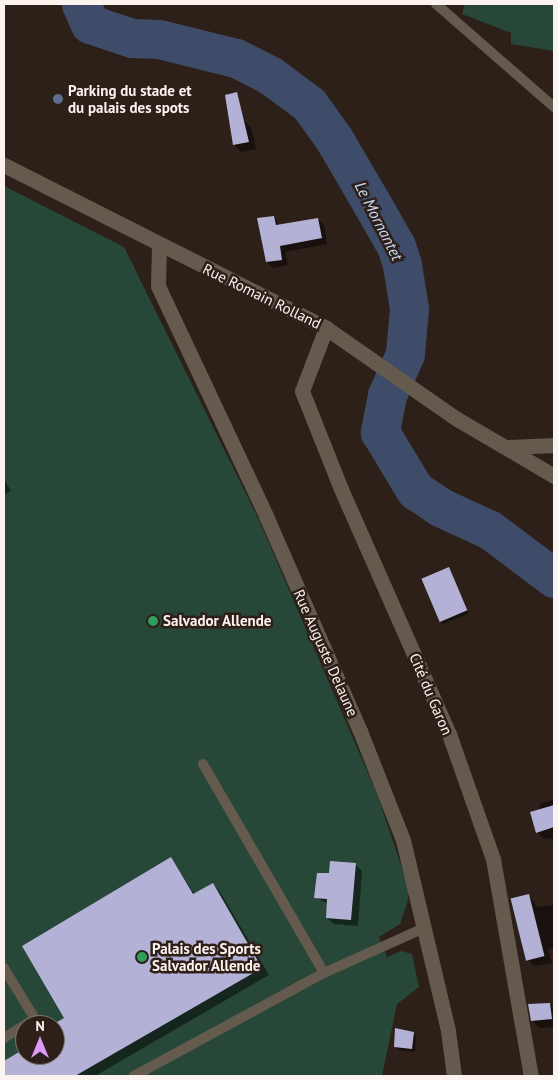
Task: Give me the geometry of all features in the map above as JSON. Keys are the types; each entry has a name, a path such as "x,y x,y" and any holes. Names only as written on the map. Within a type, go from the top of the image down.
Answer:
{"street":[{"name":"Rue Romain Rolland","path":"4,165 326,328 373,358 457,420 509,447 554,476"},
{"name":"Rue Auguste Delaune","path":"159,245 158,286 266,516 360,731 403,840 448,1031 454,1076"},
{"name":"Cité du Garon","path":"326,328 302,391 341,489 448,734 493,860 531,1076"},
{"path":"509,447 554,445"}],"lane":[{"path":"436,4 554,107"},
{"path":"204,764 324,973"},
{"path":"134,1076 324,973 424,928"},
{"path":"4,968 35,1019 4,1038"}],"green space":[{"path":"465,4 554,4 554,51 511,44 511,33 462,14"},
{"name":"Salvador Allende","path":"4,186 124,247 259,520 377,794 409,889 407,904 400,924 379,937 387,957 401,951 412,954 419,987 397,1004 382,1076 4,1076"}],"building":[{"path":"237,92 249,142 233,145 225,95"},
{"path":"274,216 276,225 318,218 322,238 280,246 282,260 266,262 257,218"},
{"path":"449,567 467,610 440,622 421,579"},
{"path":"554,805 554,827 536,833 530,812"},
{"name":"Palais des Sports Salvador Allende","path":"171,857 193,894 213,883 262,968 75,1076 4,1076 4,1061 15,1054 15,1065 65,1065 65,1015 62,1015 22,946"},
{"path":"330,861 356,863 351,920 326,918 327,899 314,898 317,873 329,873"},
{"path":"529,894 544,956 526,961 511,899"},
{"path":"550,1003 552,1019 531,1021 528,1004"},
{"path":"395,1028 414,1032 412,1049 394,1047"}],"waterway":[{"name":"Le Mornantet","path":"81,4 90,24 132,38 159,39 236,58 271,76 309,104 334,139 372,204 396,246 402,265 409,308 405,354 387,395 380,432 415,490 440,507 490,530 554,578"}],"place":[{"name":"Parking du stade et du palais des spots","path":"58,99"},
{"name":"Salvador Allende","path":"153,621"},
{"name":"Palais des Sports Salvador Allende","path":"142,957"}]}
